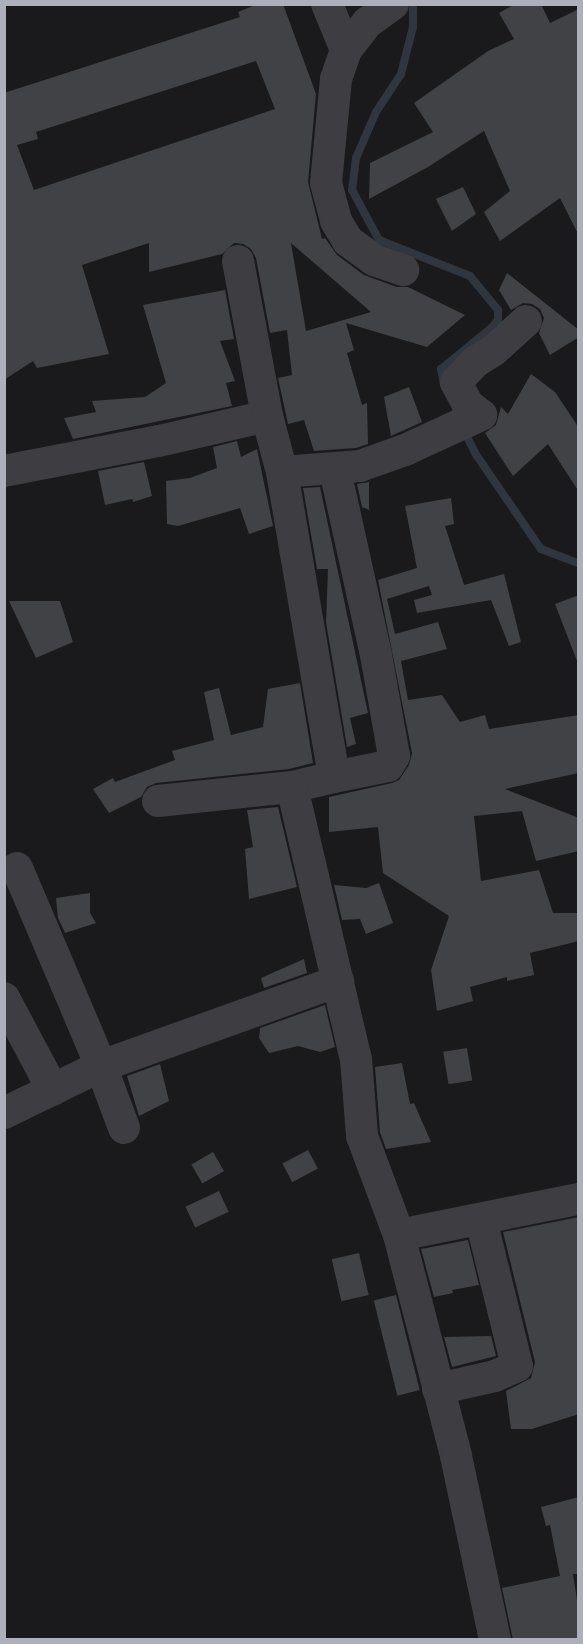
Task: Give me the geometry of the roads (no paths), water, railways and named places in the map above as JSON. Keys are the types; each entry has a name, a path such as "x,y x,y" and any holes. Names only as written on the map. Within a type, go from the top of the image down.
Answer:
{"street":[{"path":"327,4 346,50"},
{"path":"393,5 367,23 346,50 336,78 326,183 336,221 348,241 374,260 403,270"},
{"path":"238,261 267,416 282,472 334,777"},
{"path":"282,472 335,470 387,457 481,415 468,405 456,382 475,362 494,350 526,321"},
{"path":"4,471 159,441 267,416"},
{"path":"158,801 292,787 388,766 393,756 376,655 335,470"},
{"path":"292,787 357,1069 362,1136 399,1235 438,1389 495,1640"},
{"path":"17,867 101,1066 124,1128"},
{"path":"4,1113 101,1066 338,981"},
{"path":"4,998 53,1090"},
{"path":"399,1235 579,1199"},
{"path":"438,1389 495,1376 517,1366 481,1219"}],"waterway":[{"path":"413,4 413,27 401,74 376,112 356,158 352,190 379,240 470,276 498,310 498,320 491,328 441,369 444,384"},
{"path":"464,431 477,456 541,549 578,563"}]}
